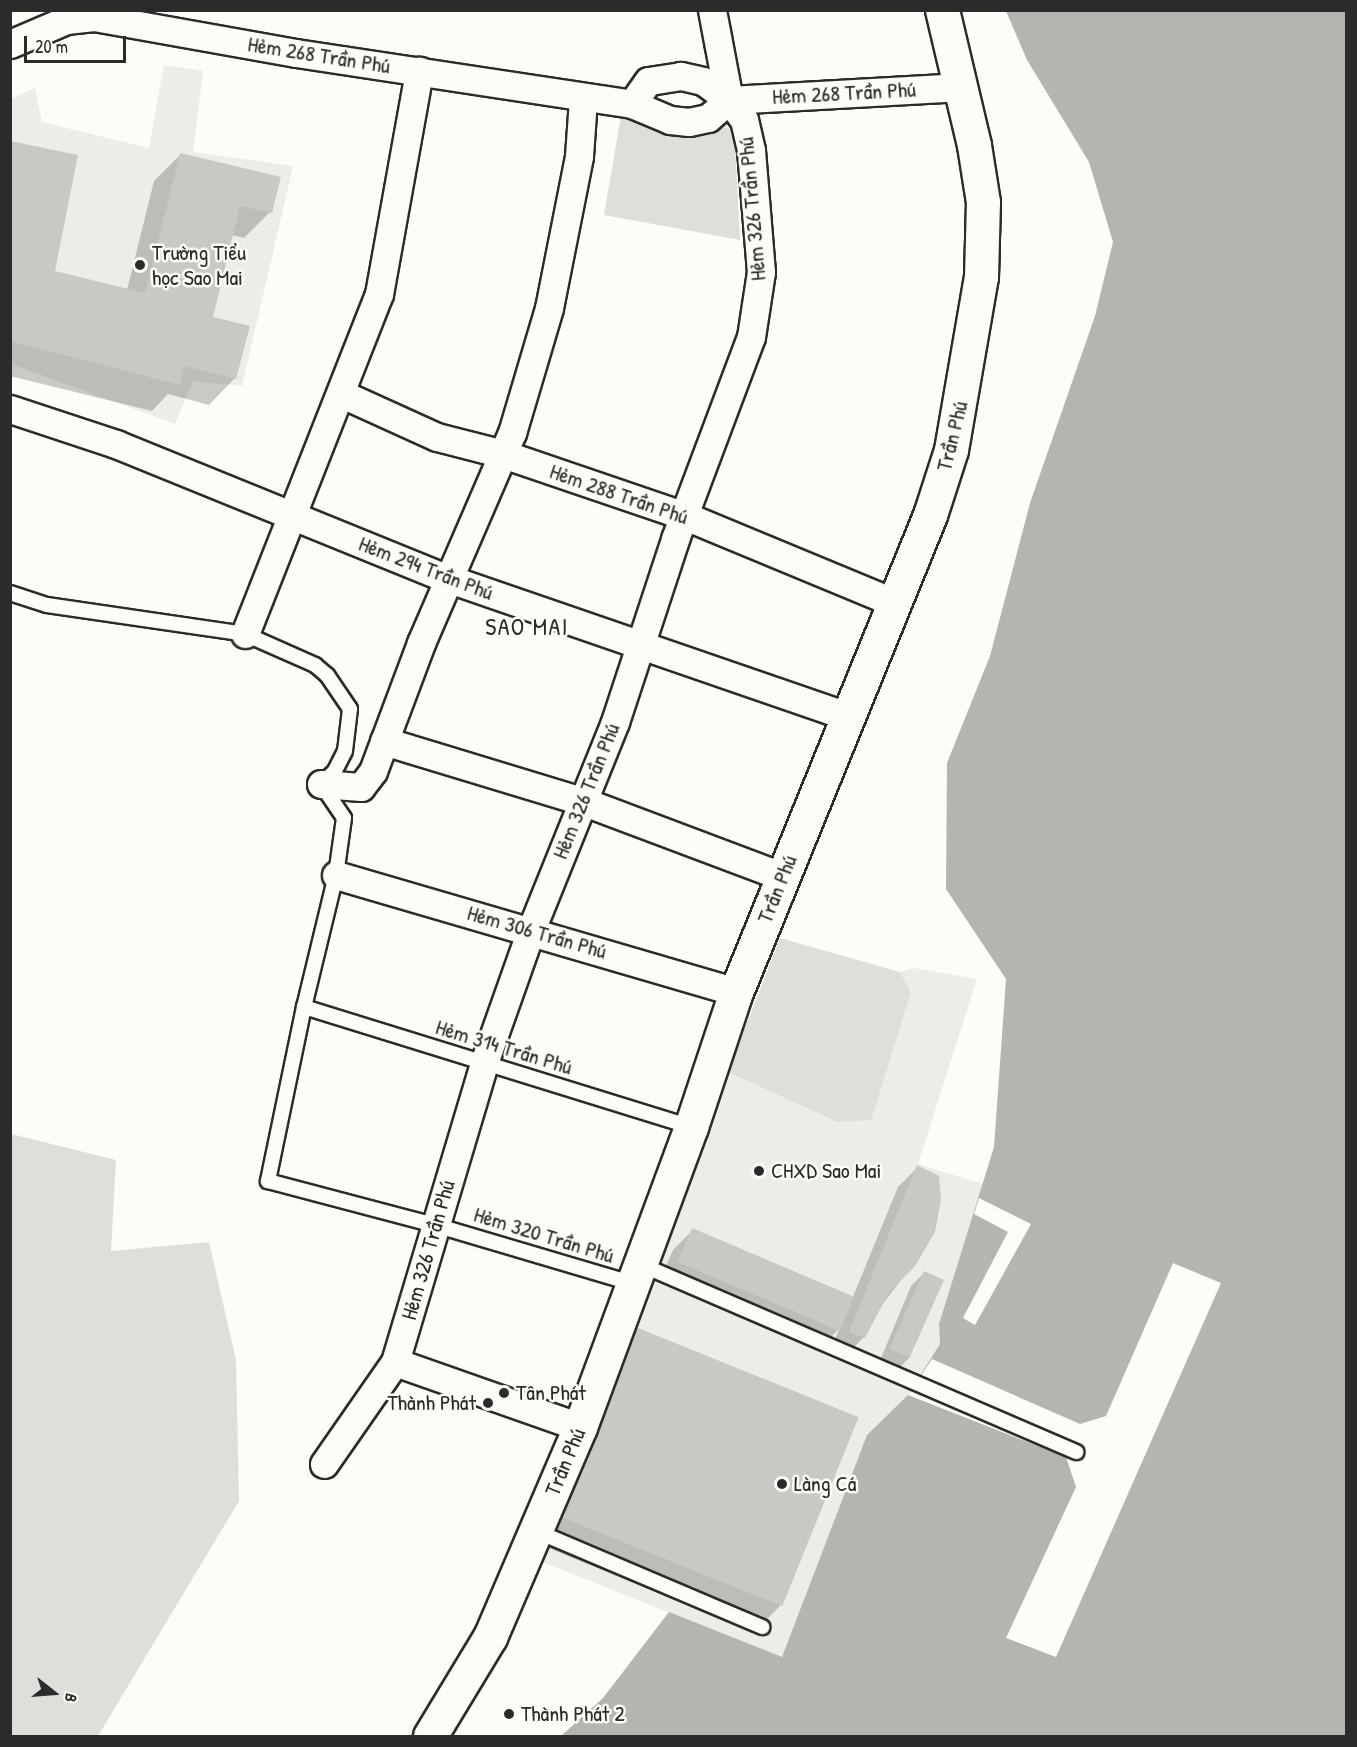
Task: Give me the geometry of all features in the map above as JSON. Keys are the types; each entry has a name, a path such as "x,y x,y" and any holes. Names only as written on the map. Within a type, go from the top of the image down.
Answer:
{"main road":[{"name":"Trần Phú","path":"430,1737 490,1637 580,1427 691,1127 736,992 846,716 930,514 951,450 981,277 983,202 974,145 958,87 942,10"}],"street":[{"path":"712,10 729,100"},
{"name":"Hẻm 268 Trần Phú","path":"10,44 66,15 94,17 584,99 632,104 670,120 689,122 708,118 729,100 958,87"},
{"path":"245,634 342,394 379,294 419,71"},
{"path":"632,104 648,81 681,76 703,81 729,100"},
{"path":"321,784 361,787 373,771 449,579 503,454 549,308 579,156 584,99"},
{"name":"Hẻm 326 Trần Phú","path":"324,1464 395,1362 484,1063 531,930 615,722 685,516 751,337 758,298 760,262 751,150 744,120 729,100"},
{"name":"Hẻm 288 Trần Phú","path":"342,394 437,437 503,454 685,516 893,602"},
{"name":"Hẻm 294 Trần Phú","path":"10,409 116,444 449,579 639,647 846,716"},
{"path":"384,741 582,801 782,876"},
{"name":"Hẻm 306 Trần Phú","path":"336,874 736,992"},
{"path":"395,1362 580,1427"}],"lane":[{"path":"10,593 47,605 245,634 315,665 327,675 350,709 345,751 335,771 321,784 344,818 336,874 304,1007"},
{"name":"Hẻm 314 Trần Phú","path":"304,1007 691,1127"},
{"name":"Hẻm 320 Trần Phú","path":"304,1007 268,1181 435,1225 638,1274 1077,1452"},
{"path":"536,1531 762,1627"}],"shaded area":[{"path":"1006,11 1346,11 1346,1736 561,1736 603,1698 669,1612 782,1657 867,1435 908,1395 940,1344 939,1324 994,1147 1006,979 946,889 947,763 990,656 1030,503 1095,316 1113,242 1089,162 1027,60"},
{"name":"Trường Tiểu học Sao Mai","path":"164,65 203,71 193,152 293,166 242,386 193,381 175,424 11,364 10,99 35,88 42,122 149,148"},
{"path":"621,116 734,129 740,240 604,215"},
{"path":"780,938 900,972 911,992 871,1120 837,1122 728,1072"},
{"path":"914,968 977,979 918,1164 983,1184 939,1324 940,1344 932,1359 1080,1424 867,1435 782,1658 535,1559 649,1289 728,1072 837,1122 911,992 900,972"},
{"path":"11,1134 116,1160 111,1251 209,1242 236,1360 239,1501 98,1736 11,1736"}],"pier":[{"path":"979,1198 1031,1224 975,1325 963,1318 1008,1232 974,1214"},
{"path":"1173,1263 1221,1283 1056,1657 1006,1638 1076,1487 1066,1457 908,1395 932,1359 1080,1424 1106,1416"}],"building":[{"path":"10,141 78,155 55,271 145,293 180,153 281,177 272,213 240,206 213,317 250,326 236,379 184,366 180,385 10,341"},
{"path":"917,1165 939,1176 941,1200 935,1232 915,1266 888,1294 865,1338 849,1332"},
{"path":"692,1228 854,1297 840,1331 678,1262"},
{"path":"924,1271 944,1280 910,1358 889,1349"},
{"path":"638,1328 859,1417 782,1606 562,1517"}],"place":[{"name":"Trường Tiểu học Sao Mai","path":"140,265"},
{"name":"CHXD Sao Mai","path":"759,1171"},
{"name":"Tân Phát","path":"504,1393"},
{"name":"Thành Phát","path":"488,1403"},
{"name":"Làng Cá","path":"782,1484"},
{"name":"Thành Phát 2","path":"509,1714"}],"district":[{"name":"SAO MAI","path":"527,627"}]}
